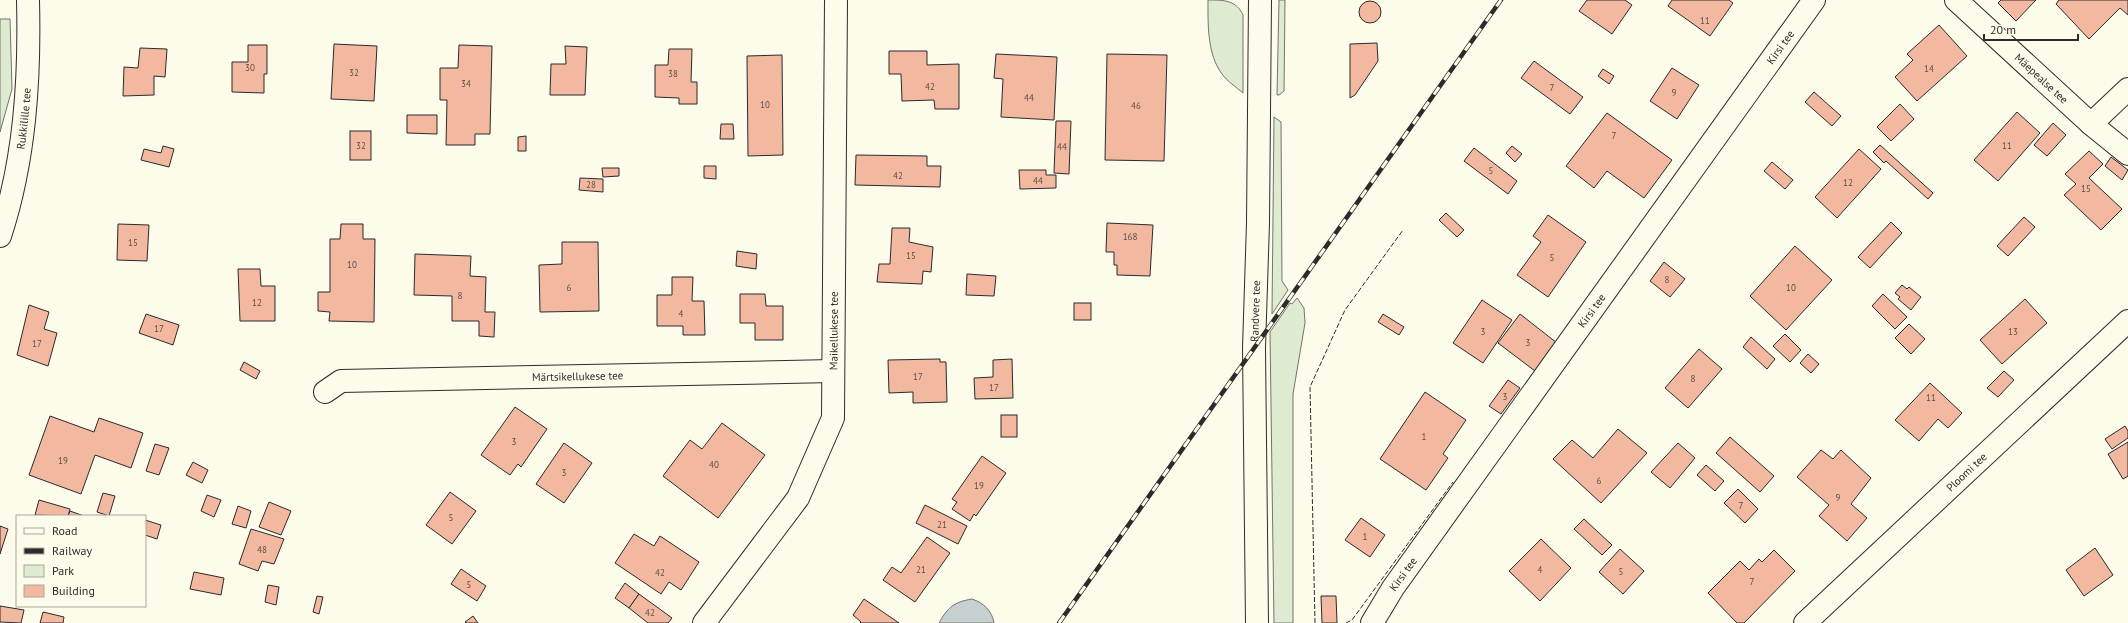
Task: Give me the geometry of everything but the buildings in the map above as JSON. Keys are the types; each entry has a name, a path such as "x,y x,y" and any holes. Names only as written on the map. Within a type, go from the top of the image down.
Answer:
{"street":[{"name":"Rukkilille tee","path":"0,236 15,180 23,139 26,107 28,0"},
{"name":"Maikellukese tee","path":"704,623 798,498 833,418 836,0"},
{"name":"Randvere tee","path":"1257,623 1254,348 1258,223 1260,0"},
{"name":"Kirsi tee","path":"1372,623 1398,582 1814,0"},
{"name":"Mäepealse tee","path":"1956,0 2091,124 2128,154"},
{"path":"2091,124 2128,90"},
{"name":"Ploomi tee","path":"1805,623 2128,321"},
{"name":"Märtsikellukese tee","path":"324,392 341,381 833,371"}],"green space":[{"path":"1208,0 1229,2 1237,6 1243,15 1243,93 1224,77 1213,57 1209,38"},
{"path":"1279,0 1285,0 1284,91 1277,95"},
{"path":"0,19 10,19 12,89 0,132"},
{"path":"1274,117 1281,122 1282,281 1288,290 1272,314"},
{"path":"1297,298 1304,308 1305,323 1293,394 1293,623 1274,623 1270,332 1290,303 1292,304"}],"shaded area":[{"path":"972,599 987,608 994,623 939,623 945,613 952,606"}],"railway":[{"path":"1059,623 1501,0"}],"fence":[{"path":"1315,623 1310,387 1345,310 1403,230"},
{"path":"1346,623 1352,620 1453,482"}]}
